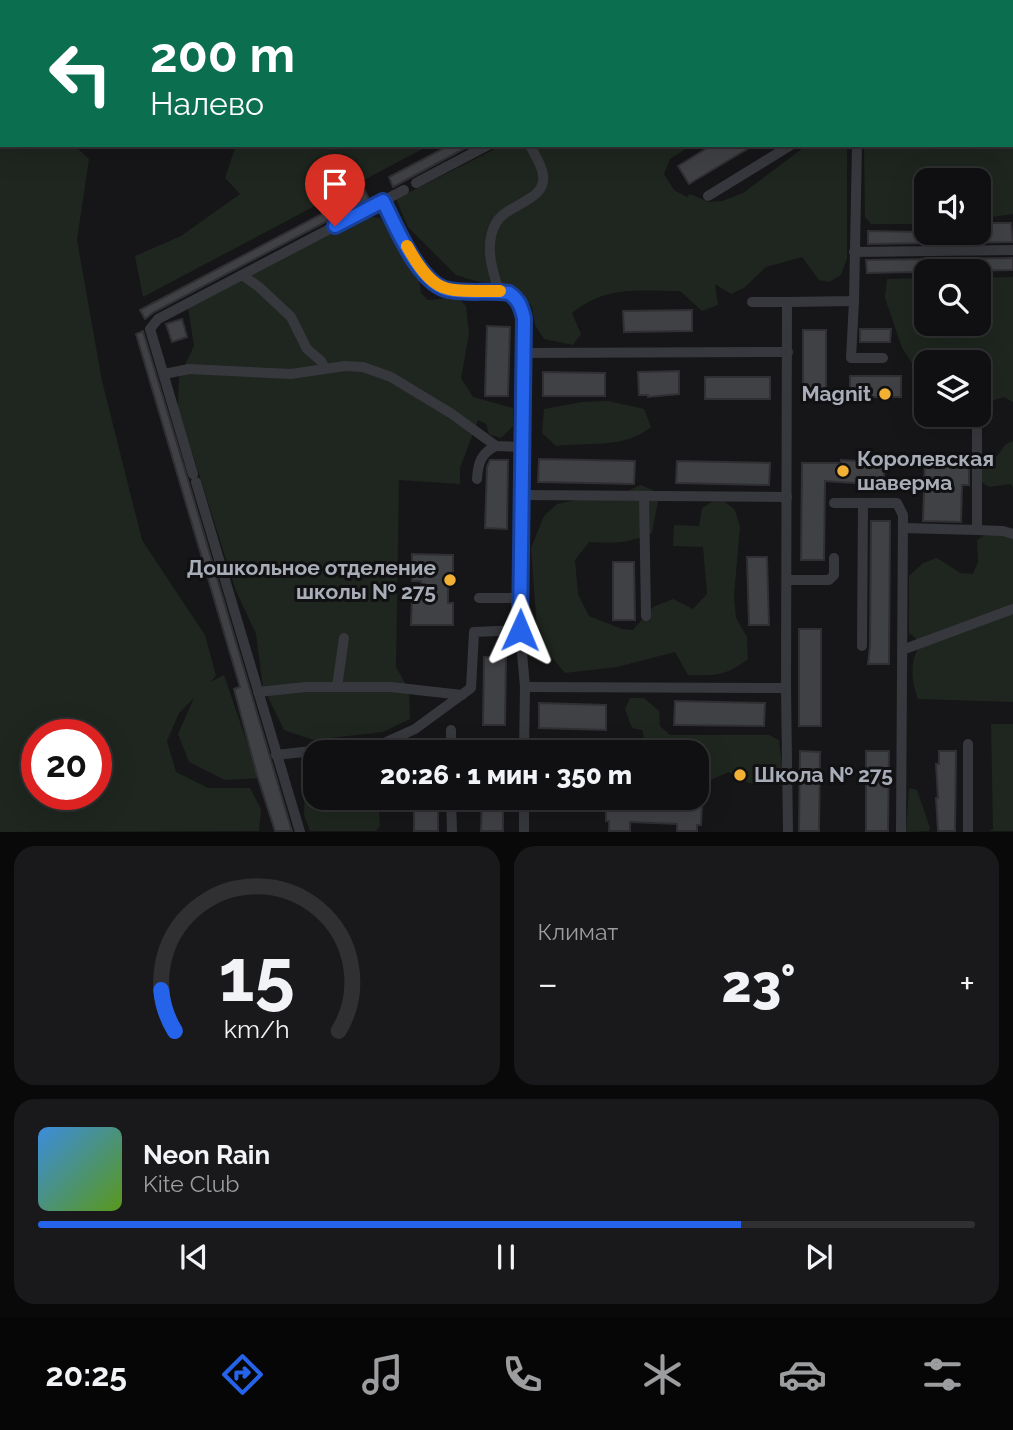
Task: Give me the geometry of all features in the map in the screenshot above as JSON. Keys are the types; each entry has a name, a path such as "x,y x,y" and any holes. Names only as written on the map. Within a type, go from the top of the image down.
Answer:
{"street":[{"path":"416,183 484,147"},
{"path":"499,291 489,251 496,222 538,192 543,183 543,174 531,147"},
{"path":"708,196 788,147"},
{"path":"857,147 854,301 850,358 883,358"},
{"path":"300,831 150,329 158,319 404,190"},
{"path":"383,201 416,262 435,285 449,290 509,293 521,306 524,318 520,630 525,687 524,740"},
{"path":"854,252 1013,250"},
{"path":"242,275 260,287 291,317 307,349 325,368"},
{"path":"752,302 854,301"},
{"path":"788,302 788,831"},
{"path":"523,353 788,352"},
{"path":"164,374 189,369 291,374 345,366 363,368 391,377 452,414 496,446"},
{"path":"977,430 977,530"},
{"path":"477,479 478,466 486,450 496,446 522,447"},
{"path":"522,495 787,497"},
{"path":"644,496 646,616"},
{"path":"834,503 897,503 903,515 901,831"},
{"path":"862,646 863,503"},
{"path":"903,528 1003,531 1013,534"},
{"path":"787,580 829,580 834,575 834,558"},
{"path":"479,598 521,598"},
{"path":"902,650 1013,609"},
{"path":"276,755 384,743 415,729 471,688 474,632 520,630"},
{"path":"337,687 344,638"},
{"path":"258,692 306,687 391,687 462,695"},
{"path":"525,687 786,688"},
{"path":"451,730 451,740"},
{"path":"968,744 968,831"},
{"path":"452,810 452,831"},
{"path":"524,810 524,831"}],"shaded area":[{"path":"0,147 76,147 89,159 77,240 102,381 142,540 205,635 216,676 210,682 224,675 259,778 225,780 189,762 178,734 194,698 179,713 167,741 176,772 208,788 250,788 261,809 259,831 0,832"},
{"path":"235,147 426,147 143,297 135,256 181,236 240,194 225,178"},
{"path":"499,147 689,147 670,159 664,174 674,190 687,197 690,194 709,202 722,201 743,193 804,147 847,147 847,259 841,275 829,282 819,280 802,257 766,267 744,288 731,294 715,284 718,305 702,311 680,291 623,292 597,298 572,313 581,334 573,345 544,339 535,325 532,307 522,294 503,284 475,281 456,275 408,227 396,199"},
{"path":"864,147 1013,147 1013,214 991,217 991,168 914,168 914,224 871,224 865,217"},
{"path":"361,216 380,218 418,271 421,293 428,300 457,297 466,306 469,334 461,378 473,397 513,408 513,426 501,438 489,434 486,424 478,420 460,468 460,484 399,480 396,667 409,690 410,719 383,732 313,740 284,730 263,687 256,634 236,591 178,408 179,377 194,346 188,307"},
{"path":"1013,277 1013,402 1004,397 991,401 991,350 914,350 914,366 902,348 885,298 887,279 914,278 914,336 991,336 991,278"},
{"path":"608,401 644,409 651,427 630,439 593,444 556,446 542,433 544,409 582,402"},
{"path":"1013,441 1013,488 1011,484 989,487 980,481 981,463 997,456 1006,444"},
{"path":"640,485 653,490 658,501 652,533 621,542 589,542 575,560 578,594 589,616 622,629 633,630 653,607 673,599 693,609 707,594 703,547 673,546 674,525 699,526 702,508 712,502 724,501 735,510 740,527 734,595 736,618 747,637 748,659 733,669 713,675 688,675 675,652 617,667 565,673 542,646 537,630 531,548 544,516 557,504 622,494"},
{"path":"986,534 1003,534 1013,538 1013,702 918,699 912,670 922,643 909,633 909,576 923,563 937,558 960,573 973,574 978,562 977,540"},
{"path":"630,698 644,698 659,711 660,726 670,735 769,735 779,740 783,773 775,784 751,783 729,772 709,781 709,740 637,740 644,737 642,730 632,728 625,709"},
{"path":"991,724 1013,724 1013,831 989,831 993,829"},
{"path":"909,788 917,790 929,831 906,832"},
{"path":"304,810 379,810 380,826 376,831 310,831"}],"building":[{"path":"446,147 467,147 393,187 389,177"},
{"path":"709,147 751,147 689,184 678,166"},
{"path":"365,191 369,199 145,319 140,310"},
{"path":"991,223 1011,223 1013,242 991,242"},
{"path":"868,231 914,232 914,243 868,244"},
{"path":"1013,258 1013,270 991,270 991,259 940,259"},
{"path":"914,259 914,272 867,273 866,260"},
{"path":"692,310 692,331 624,332 623,311"},
{"path":"182,319 187,337 172,342 166,324"},
{"path":"487,326 510,327 508,396 485,396"},
{"path":"860,329 891,329 890,342 860,342"},
{"path":"803,330 826,330 826,399 803,399"},
{"path":"143,331 292,831 275,831 257,775 234,689 240,687 136,334"},
{"path":"679,371 679,394 648,397 639,395 638,372"},
{"path":"543,372 605,373 605,396 543,396"},
{"path":"850,376 901,376 901,397 850,397"},
{"path":"705,377 770,377 770,399 705,399"},
{"path":"539,459 635,461 634,484 538,482"},
{"path":"490,460 508,460 507,529 485,528 487,467"},
{"path":"841,460 885,463 883,485 825,481 824,560 801,560 802,463 841,463"},
{"path":"925,460 969,461 969,485 962,485 961,522 923,521"},
{"path":"677,461 770,463 769,485 676,483"},
{"path":"871,521 890,521 889,664 868,664"},
{"path":"412,554 453,555 453,576 448,576 448,603 453,603 453,625 411,625 412,598 421,598 421,581 412,581"},
{"path":"747,557 767,557 769,625 749,625"},
{"path":"613,562 634,562 635,620 613,620"},
{"path":"799,629 821,629 821,726 799,726"},
{"path":"484,657 506,657 505,725 483,725"},
{"path":"675,701 765,703 764,726 674,725"},
{"path":"539,703 606,705 606,730 539,728"},
{"path":"800,751 820,752 819,831 799,831"},
{"path":"866,751 889,751 888,831 866,831"},
{"path":"939,751 956,751 955,831 938,831 936,764 939,764"},
{"path":"414,810 438,810 438,831 414,831"},
{"path":"482,810 503,810 503,831 481,831"},
{"path":"606,810 702,810 701,825 697,825 697,831 677,831 677,824 630,822 630,831 609,831 609,821 606,821"}],"slow traffic":[{"path":"407,246 424,274 435,285 449,290 500,291"}],"place":[{"name":"Magnit","path":"885,394"},
{"name":"Королевская шаверма","path":"843,471"},
{"name":"Дошкольное отделение школы № 275","path":"450,580"},
{"name":"Школа № 275","path":"740,775"}],"route":[{"path":"335,226 383,201 416,262 435,285 449,290 509,293 521,306 524,318 520,630"}]}
